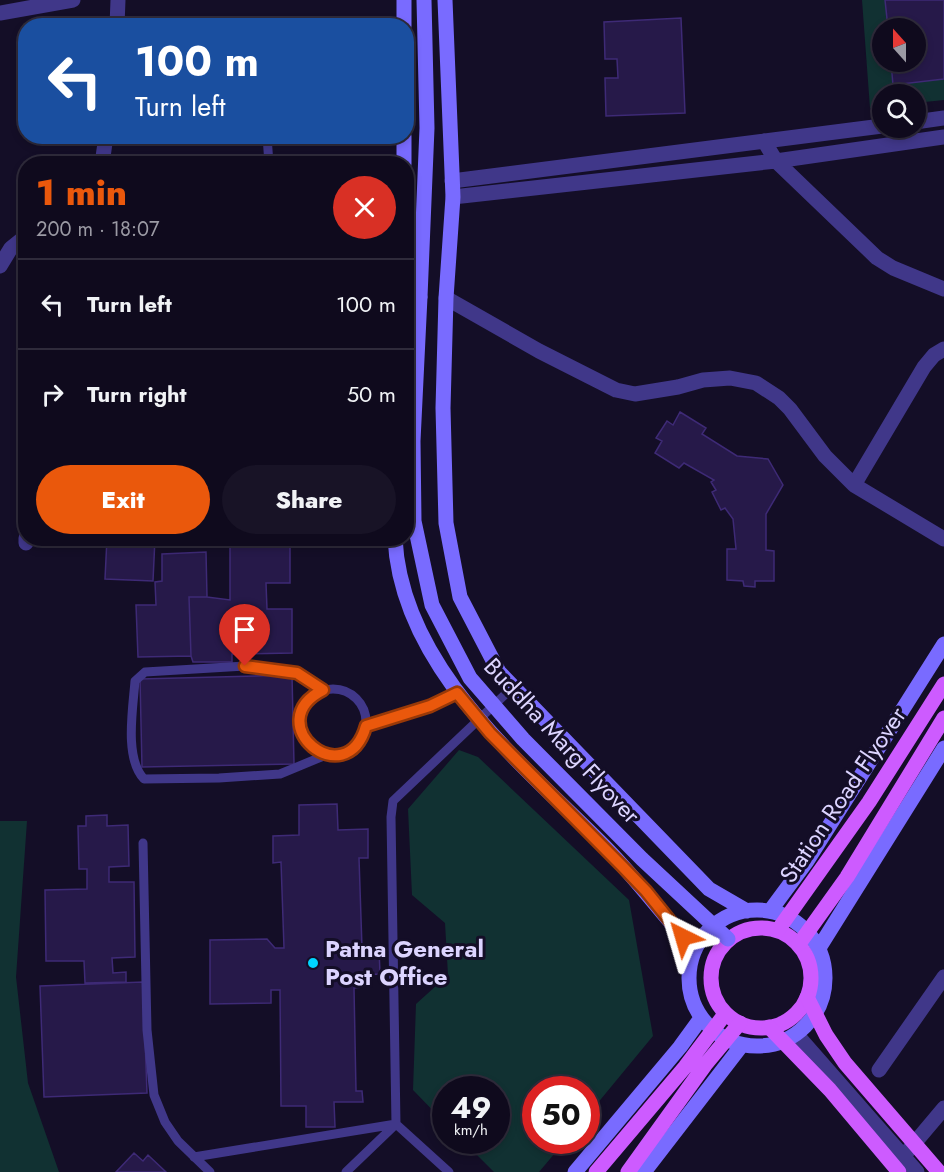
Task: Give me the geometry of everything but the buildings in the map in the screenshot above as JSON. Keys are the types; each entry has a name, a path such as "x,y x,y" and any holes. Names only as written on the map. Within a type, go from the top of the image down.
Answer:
{"main road":[{"path":"404,0 404,18"},
{"name":"Buddha Marg Flyover","path":"414,419 427,128 424,0"},
{"path":"445,0 453,197 446,298 443,408 446,523 460,597 499,672 709,889 747,911"},
{"name":"Buddha Marg Flyover","path":"414,521 432,605 470,678 523,739 634,851 728,939"},
{"path":"395,546 396,558 412,616 438,665 457,693 479,720 646,891 671,925 695,950"},
{"path":"770,911 807,861 944,644"},
{"name":"Station Road Flyover","path":"778,930 869,802 944,684"},
{"name":"Station Road Flyover","path":"799,944 847,877 944,718"},
{"path":"819,948 944,748"},
{"path":"747,911 770,911 790,918 807,930 819,948 825,969 825,990 817,1011 797,1035 764,1047 742,1045 726,1040 712,1030 701,1018 690,994 689,972 695,950 707,931 726,918 747,911"},
{"path":"766,927 790,936 799,944 807,956 811,970 811,984 800,1010 790,1019 769,1027 754,1028 725,1014 716,1000 711,984 712,968 718,952 728,939 739,932 766,927"},
{"path":"807,998 826,1035 845,1063 939,1172"},
{"path":"596,1172 685,1067 725,1014"},
{"path":"574,1172 680,1047 701,1018"},
{"path":"628,1172 705,1065 740,1023"},
{"path":"769,1027 901,1164"},
{"path":"644,1172 742,1045"}],"street":[{"path":"0,13 73,0"},
{"path":"117,18 118,0"},
{"path":"926,120 944,118"},
{"path":"452,181 872,127"},
{"path":"453,197 776,162 944,136"},
{"path":"764,141 776,162 877,258 915,279 944,289"},
{"path":"0,266 11,248 18,242"},
{"path":"446,298 539,351 616,390 635,394 704,380 730,378 756,383 779,398 790,409 825,456 854,485 944,539"},
{"path":"854,485 924,367 934,355 944,349"},
{"path":"879,1070 944,976"},
{"path":"797,1035 901,1164 917,1172"},
{"path":"901,1164 944,1108"}],"lane":[{"path":"323,690 297,673 245,666 145,672 135,681 132,755 138,773 144,779 280,774 326,755"},
{"path":"449,1172 396,1124 391,817 393,801 513,687"},
{"path":"323,690 345,691 355,696 362,705 366,715 366,726 357,745 348,752 326,755 316,751 302,735 301,713 305,703 313,695 323,690"},
{"path":"366,726 430,706 457,693"},
{"path":"142,843 147,1030 154,1095 171,1132 210,1172"},
{"path":"194,1157 396,1124"},
{"path":"346,1172 396,1124"}],"green space":[{"path":"862,0 944,0 944,100 926,102 926,84 872,84 872,108 870,108"},
{"path":"459,750 478,757 629,900 653,1036 600,1100 600,1076 522,1076 522,1154 554,1154 539,1172 494,1172 476,1154 510,1154 510,1076 432,1076 432,1110 413,1090 416,1004 448,975 445,923 412,895 408,809"},
{"path":"0,821 27,821 16,977 28,1083 59,1172 0,1172"}],"place":[{"name":"Patna General Post Office","path":"313,963"}],"route":[{"path":"245,666 297,673 323,690 313,695 305,703 300,724 302,735 308,744 316,751 326,755 348,752 357,745 366,726 430,706 457,693 490,733 646,891 671,925 683,937"}]}
